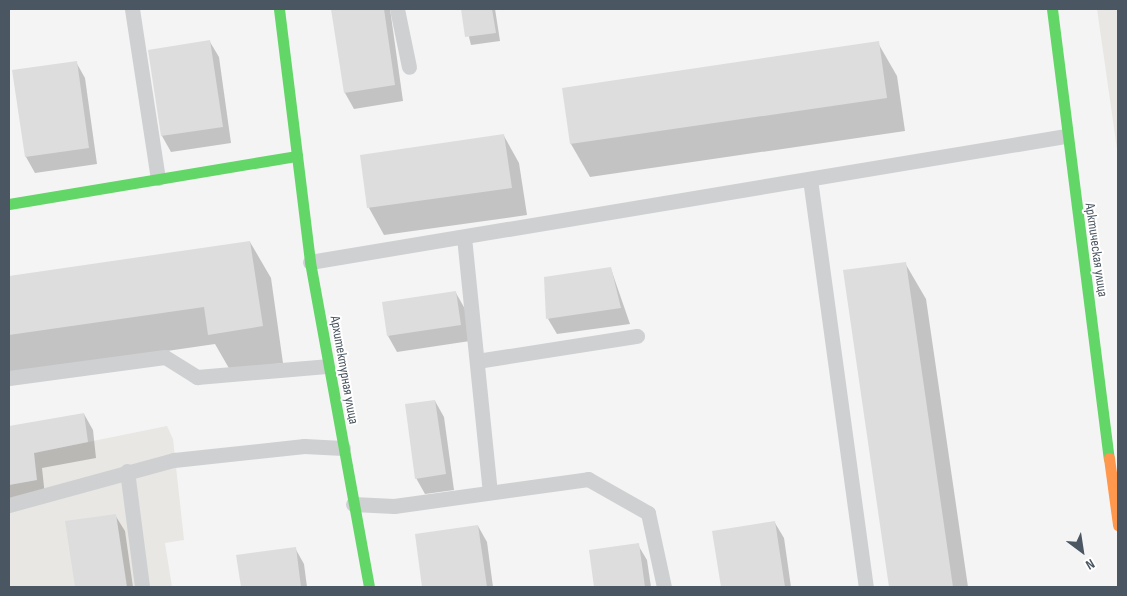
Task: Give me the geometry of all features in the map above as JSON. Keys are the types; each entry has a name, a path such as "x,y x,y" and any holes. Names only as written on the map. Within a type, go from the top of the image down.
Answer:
{"street":[{"name":"Архитектурная улица","path":"279,9 310,262 327,366 369,587"},
{"name":"Арктическая улица","path":"1052,9 1065,136 1118,525"},
{"path":"9,204 297,156"}],"lane":[{"path":"132,9 158,178"},
{"path":"398,9 409,67"},
{"path":"310,262 1065,136"},
{"path":"810,180 866,587"},
{"path":"464,237 490,492"},
{"path":"477,361 636,336"},
{"path":"9,378 165,357 198,377 327,366"},
{"path":"9,505 127,471 174,460 304,446 343,448"},
{"path":"127,471 142,587"},
{"path":"353,504 394,506 588,479 619,493 648,513 664,587"}],"shaded area":[{"path":"1097,9 1118,9 1118,156"},
{"path":"167,426 173,439 184,540 165,543 172,587 9,587 9,485 36,480 34,453"}],"building":[{"path":"331,9 384,9 395,85 344,93"},
{"path":"461,9 492,9 496,33 465,37"},
{"path":"210,40 223,127 161,136 148,50"},
{"path":"879,41 887,98 570,144 562,88"},
{"path":"77,61 89,148 25,157 12,70"},
{"path":"504,134 512,188 367,208 360,155"},
{"path":"250,241 263,326 208,335 204,307 9,335 9,276"},
{"path":"906,262 953,587 889,587 843,270"},
{"path":"611,267 621,308 546,319 544,277"},
{"path":"456,291 461,325 387,336 382,302"},
{"path":"435,400 446,474 415,479 405,404"},
{"path":"84,413 88,442 34,453 37,480 9,485 9,426"},
{"path":"116,514 127,587 75,587 65,521"},
{"path":"775,521 785,587 721,587 712,531"},
{"path":"478,525 487,587 422,587 415,534"},
{"path":"639,543 645,587 594,587 589,550"},
{"path":"296,547 301,587 241,587 236,555"}],"traffic: fast":[{"path":"279,9 310,262 369,587"},
{"path":"1052,9 1109,458"},
{"path":"9,204 297,156"}],"traffic: slow":[{"path":"1109,458 1118,525"}]}
